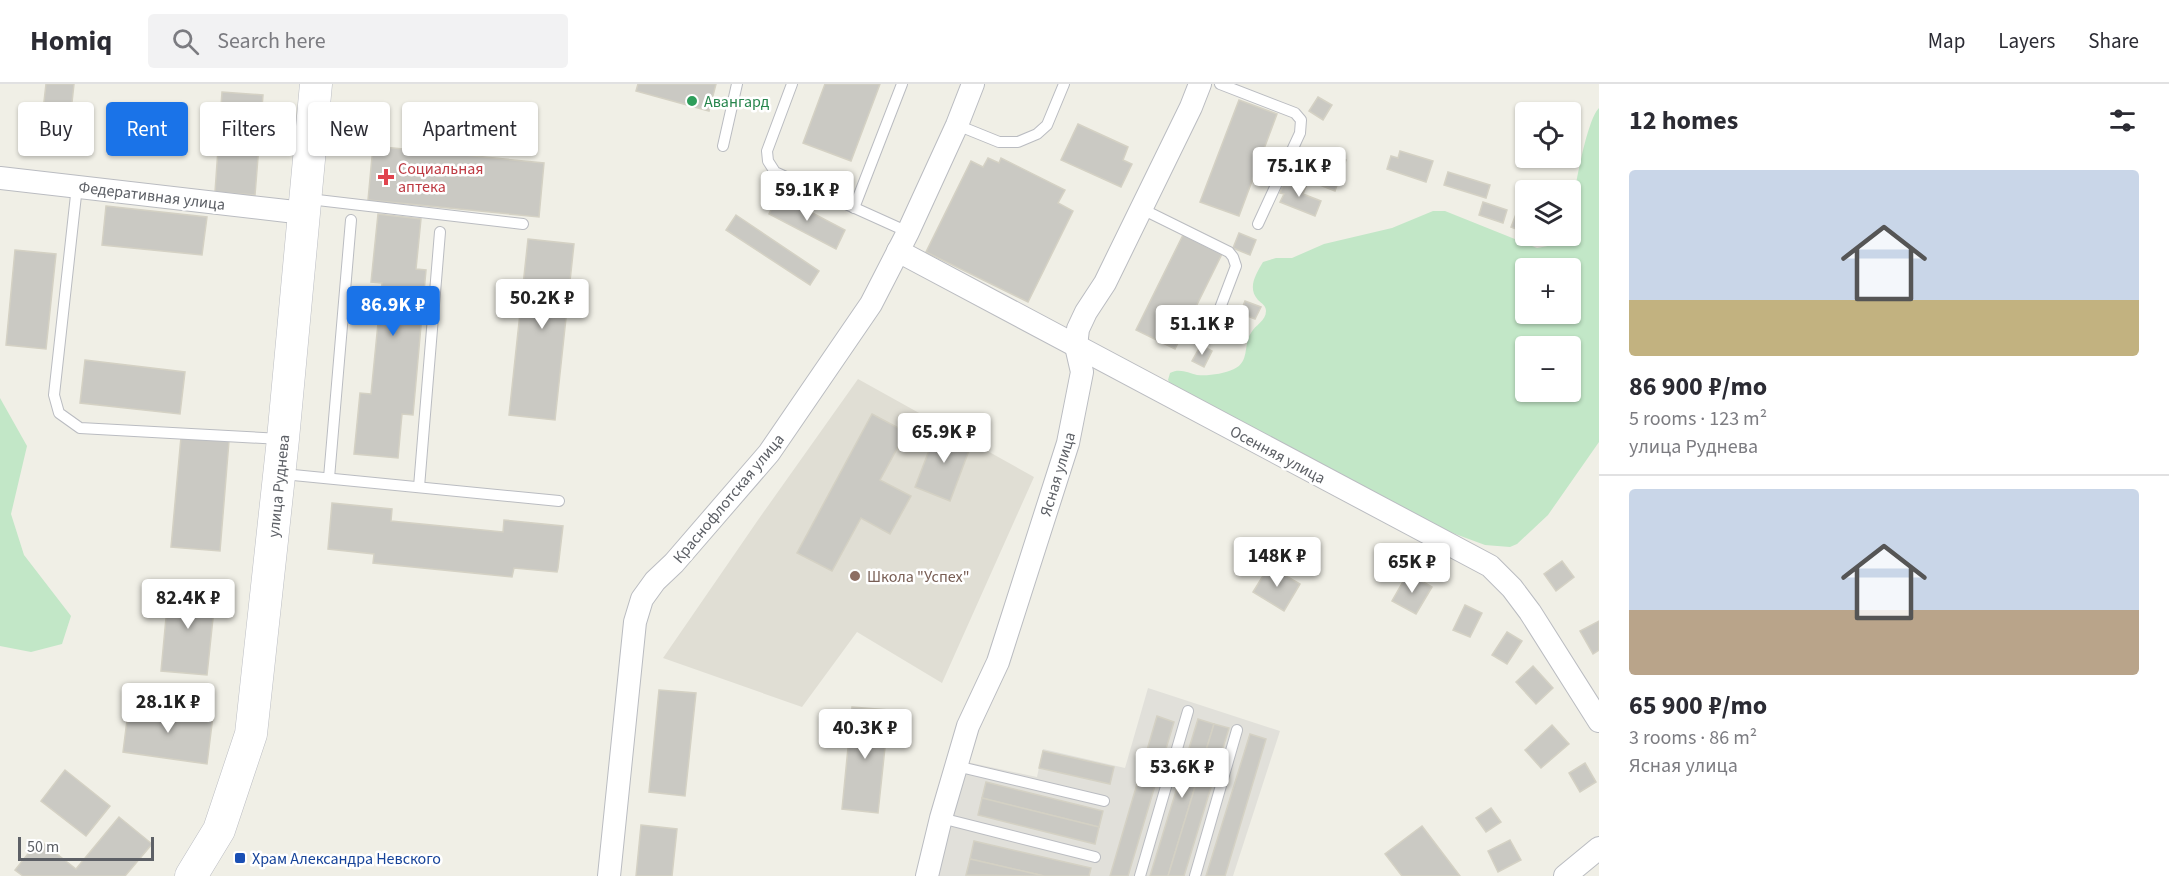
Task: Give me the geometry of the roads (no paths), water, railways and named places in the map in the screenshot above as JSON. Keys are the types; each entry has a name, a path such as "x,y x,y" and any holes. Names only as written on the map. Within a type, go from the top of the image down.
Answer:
{"main road":[{"name":"улица Руднева","path":"191,876 219,830 251,734 280,473 316,84"}],"street":[{"name":"Краснофлотская улица","path":"609,876 635,622 642,599 655,581 769,453 871,304 957,125 973,84"},
{"name":"Ясная улица","path":"927,876 940,818 969,726 998,662 1068,443 1082,372 1076,346 1078,329 1105,283 1200,84"},
{"name":"Федеративная улица","path":"0,177 305,206"},
{"name":"Осенняя улица","path":"903,241 1076,346 1490,566 1512,588 1530,612 1599,721"},
{"path":"1565,876 1595,851"},
{"path":"1595,851 1597,876"}],"lane":[{"path":"723,146 737,84"},
{"path":"792,84 767,151 768,161 775,172 854,208 903,241"},
{"path":"854,208 902,84"},
{"path":"957,125 999,142 1018,142 1036,134 1047,125 1064,84"},
{"path":"1220,84 1294,113 1301,120 1300,133 1258,224"},
{"path":"77,186 54,395 59,413 80,428 283,439"},
{"path":"305,206 523,224"},
{"path":"1142,208 1213,242 1233,257 1236,266 1214,324"},
{"path":"329,478 351,220"},
{"path":"419,487 441,232"},
{"path":"280,473 559,501"},
{"path":"1140,876 1188,711"},
{"path":"1195,876 1237,730"},
{"path":"956,766 1104,801"},
{"path":"940,818 1095,857"}],"place":[{"name":"Авангард","path":"692,101"},
{"name":"Социальная аптека","path":"386,177"},
{"name":"Школа \"Успех\"","path":"855,576"},
{"name":"Храм Александра Невского","path":"240,858"}]}
